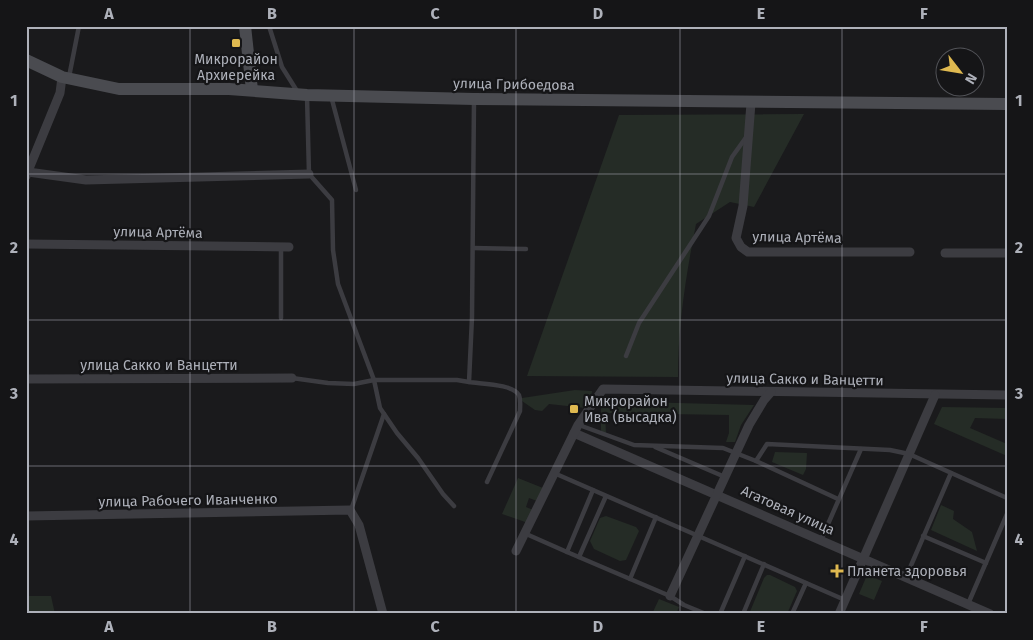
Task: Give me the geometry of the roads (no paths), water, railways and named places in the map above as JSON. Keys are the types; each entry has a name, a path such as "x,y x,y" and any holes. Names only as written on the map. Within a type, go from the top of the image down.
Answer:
{"street":[{"path":"245,26 252,90"},
{"name":"улица Грибоедова","path":"26,60 65,77 119,90 252,90 330,95 474,98 1007,104"},
{"path":"65,77 27,174 86,180 309,174"},
{"name":"улица Артёма","path":"751,102 743,206 736,238 741,246 748,252 910,252"},
{"name":"улица Артёма","path":"26,244 285,247"},
{"path":"945,253 1007,253"},
{"name":"улица Сакко и Ванцетти","path":"26,380 292,378"},
{"name":"улица Сакко и Ванцетти","path":"576,429 602,390 1007,395"},
{"path":"670,596 749,425 771,392"},
{"path":"839,614 935,395"},
{"path":"516,551 576,429"},
{"name":"Агатовая улица","path":"576,429 990,614"},
{"path":"350,510 359,525 383,614"},
{"name":"улица Рабочего Иванченко","path":"26,516 350,510"}],"lane":[{"path":"65,77 79,26"},
{"path":"269,26 282,67 303,94 309,174 332,200 333,250 338,284 374,380 380,408 443,494 454,506"},
{"path":"330,95 356,190"},
{"path":"469,382 472,317 474,98"},
{"path":"626,356 639,323 709,216 732,157 748,135"},
{"path":"281,318 285,247"},
{"path":"473,248 526,249"},
{"path":"292,378 345,384 374,380 457,380 507,387 514,390 519,395 520,411 487,482"},
{"path":"350,510 384,414"},
{"path":"576,429 634,445 723,448 736,452 838,499"},
{"path":"756,461 767,444 890,450 910,454 1007,498"},
{"path":"652,446 725,477"},
{"path":"822,540 861,449"},
{"path":"554,473 845,600"},
{"path":"906,577 951,473"},
{"path":"567,552 593,490"},
{"path":"580,557 606,496"},
{"path":"968,604 1007,514"},
{"path":"630,579 656,517"},
{"path":"524,533 670,596 684,605 706,614"},
{"path":"923,536 986,563"},
{"path":"720,614 745,556"},
{"path":"743,614 764,564"},
{"path":"792,614 806,583"}],"place":[{"name":"Микрорайон Архиерейка","path":"236,43"},
{"name":"Микрорайон Ива (высадка)","path":"574,409"},
{"name":"Планета здоровья","path":"837,571"}]}
